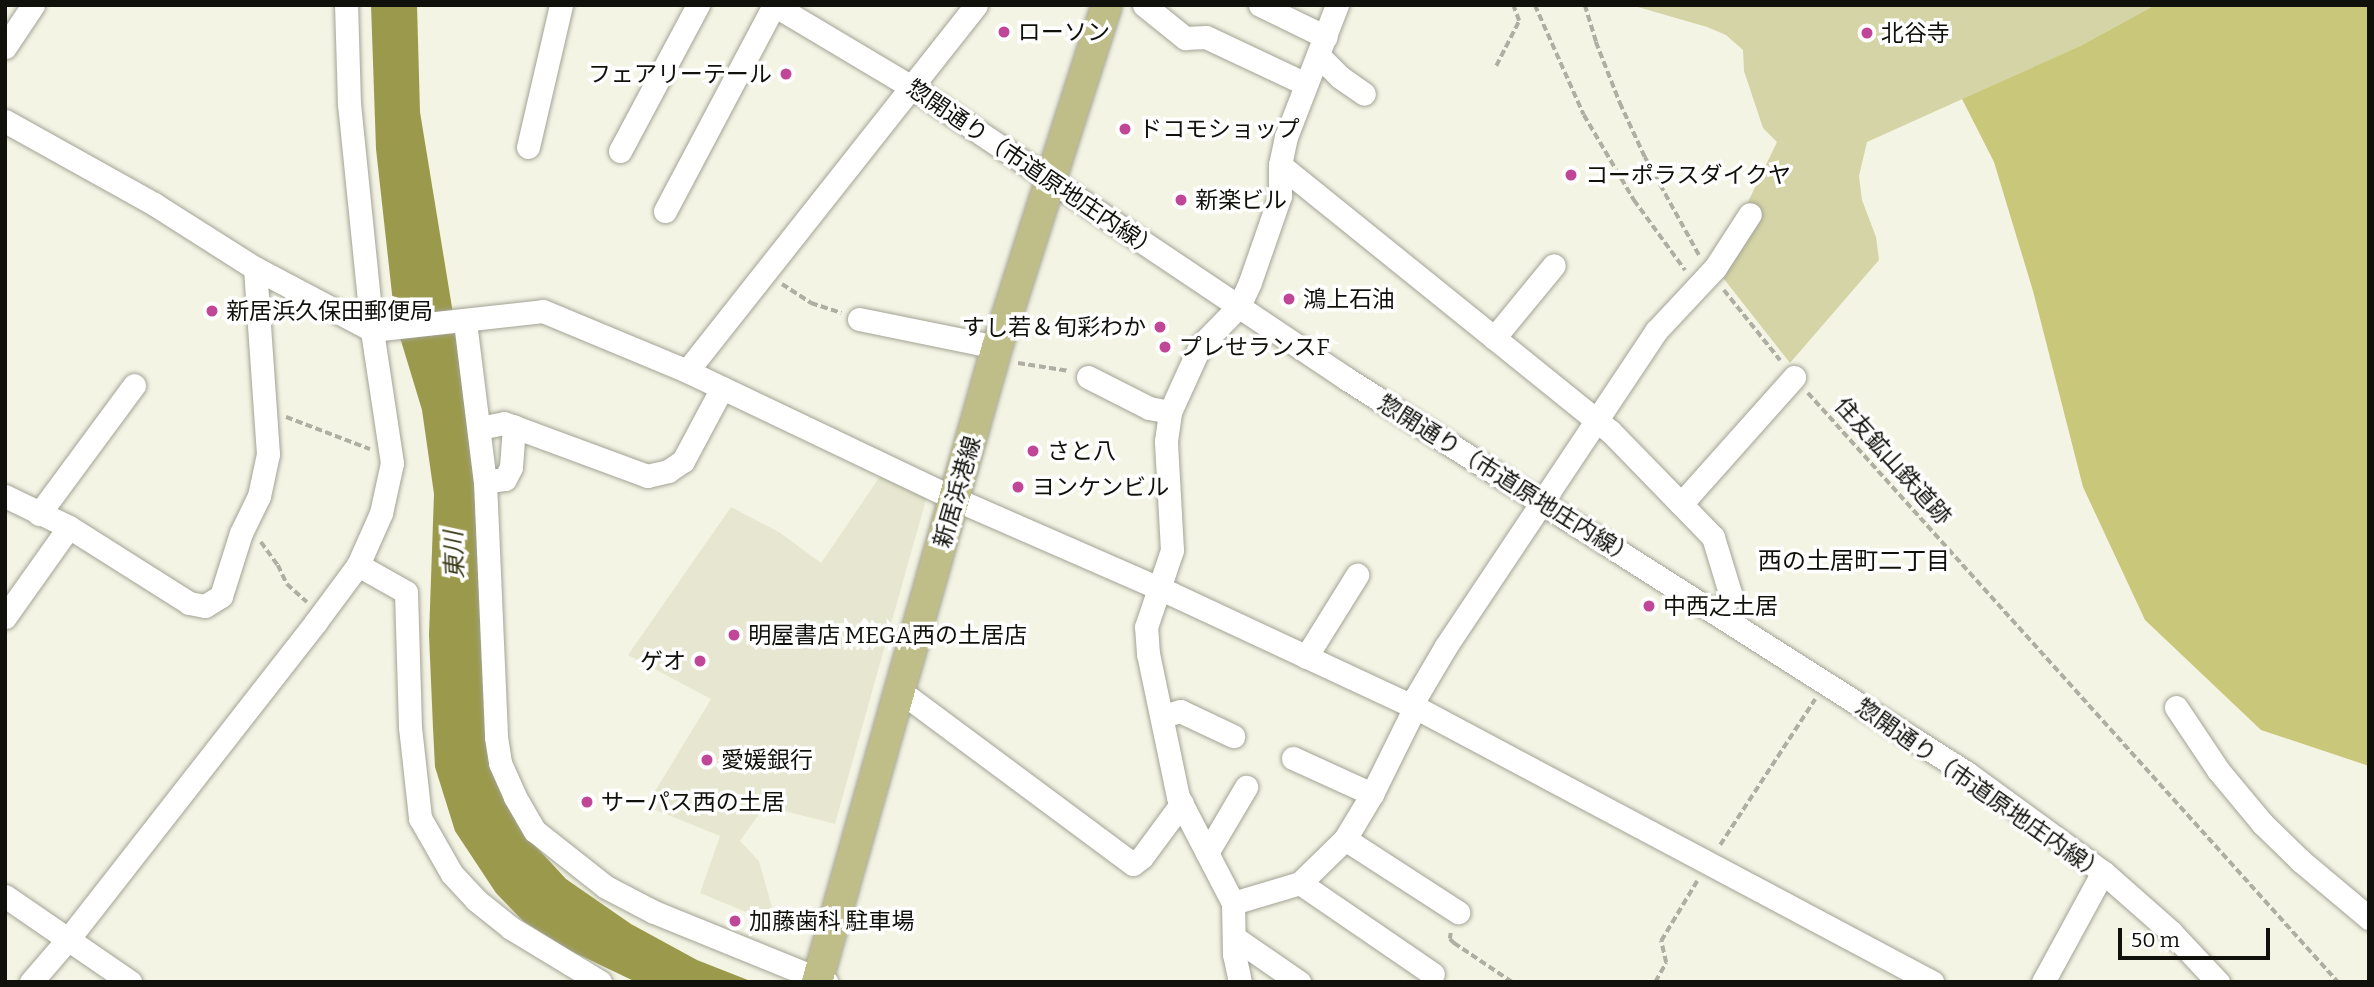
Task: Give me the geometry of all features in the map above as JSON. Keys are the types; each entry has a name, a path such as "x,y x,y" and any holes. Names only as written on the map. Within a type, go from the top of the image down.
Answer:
{"main road":[{"name":"新居浜港線","path":"821,980 996,354 1107,5"}],"street":[{"path":"5,47 33,5"},
{"path":"31,982 69,939 321,615 358,565 381,513 392,458 380,330 349,104 346,5"},
{"path":"528,148 561,5"},
{"path":"620,151 698,5"},
{"path":"687,371 976,5"},
{"path":"1144,5 1185,38 1206,37 1306,84"},
{"path":"1240,982 1234,954 1233,903 1182,803 1148,654 1146,627 1157,587 1172,550 1166,441 1170,412 1199,346 1239,306 1280,196 1280,165 1286,137 1337,5"},
{"path":"665,211 782,7"},
{"name":"惣開通り（市道原地庄内線）","path":"782,7 913,88 1239,306 1967,774 2103,872 2171,932 2218,982"},
{"path":"1270,7 1322,46 1364,94"},
{"path":"5,121 153,204 255,268 380,330 543,311 687,371 955,499 1157,587 1415,707 1709,861 1932,982"},
{"path":"1280,165 1594,421 1610,431 1713,537 1730,593 1720,615"},
{"path":"1233,903 1300,883 1345,839 1372,794 1415,707 1416,697 1446,646 1656,331 1715,268 1750,214"},
{"path":"1494,338 1554,265"},
{"path":"5,496 69,527 190,603 205,606 221,596 244,526 259,496 268,454 255,268"},
{"path":"859,319 996,354"},
{"path":"463,322 485,482 500,763 535,831 607,887 654,912 821,980"},
{"path":"1088,377 1149,408 1170,412"},
{"path":"1681,504 1794,377"},
{"path":"39,514 134,385"},
{"path":"479,428 504,423 647,476 668,471 683,461 722,388"},
{"path":"485,482 505,479 511,467 514,426"},
{"path":"5,617 69,527"},
{"path":"358,565 406,592 410,727 420,818 452,874 476,900 511,928 600,982"},
{"path":"1306,657 1357,575"},
{"path":"900,691 1133,864 1142,857 1182,803"},
{"path":"2176,707 2218,771 2263,824 2342,898 2369,918"},
{"path":"1163,716 1180,711 1233,736"},
{"path":"1293,758 1372,794"},
{"path":"1207,853 1245,787"},
{"path":"1345,839 1458,912"},
{"path":"2043,982 2103,872"},
{"path":"1300,883 1433,974"},
{"path":"5,896 130,982"},
{"path":"1235,939 1299,982"}],"path":[{"path":"1496,66 1519,21 1513,5"},
{"path":"1535,5 1584,115 1634,200 1703,279"},
{"name":"住友鉱山鉄道跡","path":"1585,5 1596,42 1635,135 1683,228 1703,279 2338,982"},
{"path":"765,274 811,303 859,319"},
{"path":"996,354 1088,377"},
{"path":"267,410 392,458"},
{"path":"244,526 270,554 287,584 321,615"},
{"path":"1656,982 1666,963 1661,941 1709,861 1825,683"},
{"path":"1458,912 1450,939 1511,982"}],"shaded area":[{"path":"2155,5 2369,5 2369,766 2261,730 2145,620 2083,487 2033,291 1994,162 1962,99 2080,46"},
{"path":"881,475 927,496 835,824 765,806 740,841 759,861 777,925 700,893 720,836 646,806 711,699 628,655 731,507 779,532 821,563"}],"green space":[{"path":"1631,5 2155,5 2080,46 1867,142 1859,176 1862,200 1876,237 1879,260 1790,363 1720,274 1745,208 1777,142 1763,128 1744,71 1743,50 1726,35 1707,27"}],"water":[{"name":"東川","path":"371,5 417,5 420,112 476,454 499,783 505,803 529,839 566,879 631,924 697,960 753,982 636,982 571,951 523,921 496,893 455,831 435,767 429,635 434,494 422,410 395,321 376,149"}],"place":[{"name":"ローソン","path":"1004,32"},
{"name":"北谷寺","path":"1867,33"},
{"name":"フェアリーテール","path":"786,74"},
{"name":"ドコモショップ","path":"1125,129"},
{"name":"コーポラスダイクヤ","path":"1571,175"},
{"name":"新楽ビル","path":"1181,200"},
{"name":"鴻上石油","path":"1289,299"},
{"name":"新居浜久保田郵便局","path":"212,311"},
{"name":"すし若＆旬彩わか","path":"1160,327"},
{"name":"プレせランスF","path":"1165,347"},
{"name":"さと八","path":"1033,451"},
{"name":"ヨンケンビル","path":"1018,487"},
{"name":"中西之土居","path":"1649,606"},
{"name":"明屋書店 MEGA西の土居店","path":"734,635"},
{"name":"ゲオ","path":"700,661"},
{"name":"愛媛銀行","path":"707,760"},
{"name":"サーパス西の土居","path":"587,802"},
{"name":"加藤歯科 駐車場","path":"735,921"}],"district":[{"name":"西の土居町二丁目","path":"1854,562"}]}
